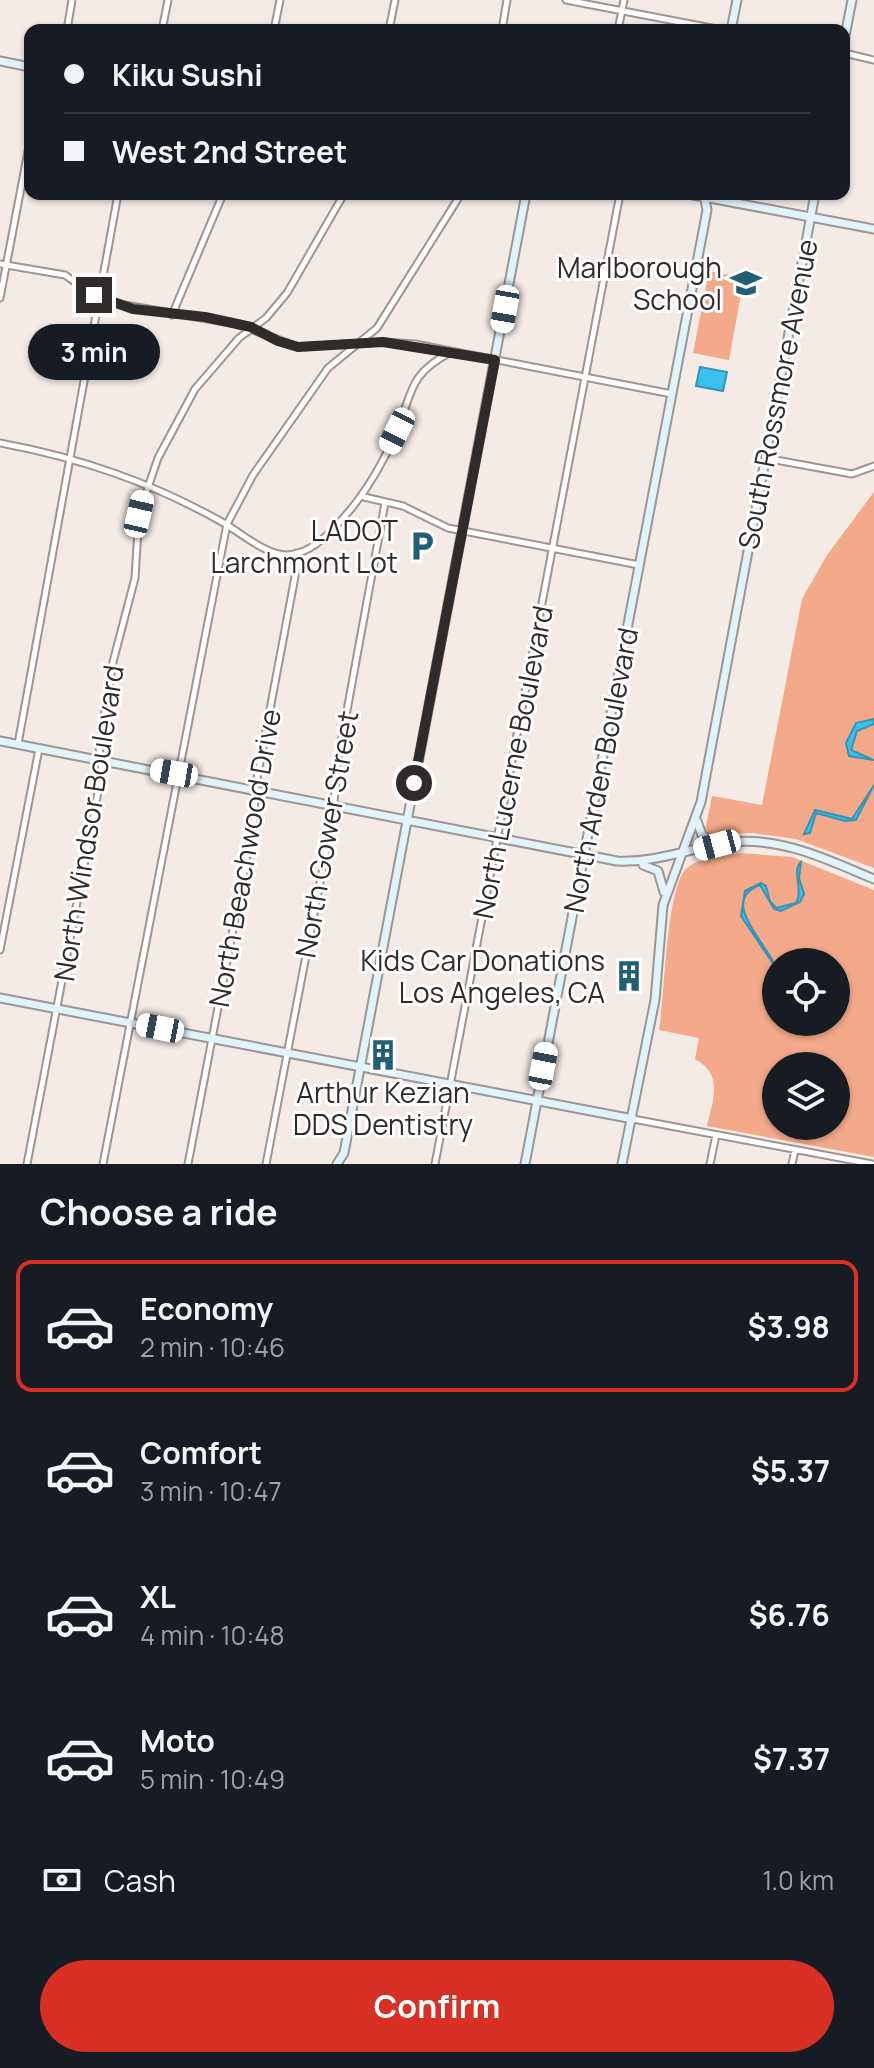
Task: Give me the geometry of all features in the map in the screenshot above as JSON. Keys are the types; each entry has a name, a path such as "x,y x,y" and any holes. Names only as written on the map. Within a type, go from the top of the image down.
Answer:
{"street":[{"path":"68,24 72,0"},
{"path":"163,24 168,0"},
{"path":"275,24 280,0"},
{"path":"390,24 395,0"},
{"path":"503,24 507,0"},
{"path":"566,0 690,24"},
{"path":"619,24 624,0"},
{"path":"732,24 737,0"},
{"path":"847,24 852,0"},
{"path":"850,54 874,60"},
{"path":"0,61 24,66"},
{"path":"0,298 3,265 24,169"},
{"path":"18,744 117,200"},
{"path":"172,315 220,200"},
{"name":"North Windsor Boulevard","path":"27,1164 102,771 99,747 113,662 131,601 139,514 149,483 168,434 195,389 251,327 266,318 287,293 341,200"},
{"path":"103,1164 227,524 253,475 328,368 377,328 457,200"},
{"path":"337,1164 344,1153 525,200"},
{"name":"North Lucerne Boulevard","path":"435,1164 619,200"},
{"name":"North Arden Boulevard","path":"525,1164 707,210 706,200"},
{"path":"724,200 874,229"},
{"name":"South Rossmore Avenue","path":"663,905 696,818 814,200"},
{"path":"3,265 65,275 99,299 172,315 205,317 251,327 298,347 383,342 452,351 672,394"},
{"path":"0,443 70,456 149,483 278,553 296,553 327,535 364,497 397,431 413,383 430,364 452,351"},
{"path":"765,458 852,474 874,466"},
{"path":"364,497 403,506 442,526 462,532 639,565"},
{"name":"North Gower Street","path":"266,1164 334,805 337,765 385,503"},
{"name":"North Beachwood Drive","path":"188,1164 254,820 255,789 297,566 296,553"},
{"path":"0,741 658,871 664,881 655,1000 622,1164"},
{"path":"0,950 39,748"},
{"path":"696,818 702,836 717,845"},
{"path":"617,861 650,861 717,845 752,842 780,844 874,879"},
{"path":"0,998 872,1164"},
{"path":"710,1164 716,1135"},
{"path":"792,1164 795,1150"},
{"path":"344,1153 347,1164"}],"shaded area":[{"path":"709,271 744,278 729,360 693,353"},
{"path":"874,492 874,868 796,839 752,833 709,835 705,830 712,796 762,805 802,599 827,555"},
{"path":"740,853 792,857 874,890 874,1157 782,1140 850,1140 850,1052 762,1052 762,1136 707,1126 714,1088 710,1072 695,1059 699,1038 659,1030 670,918 680,879 687,868 712,858"}],"water":[{"path":"700,367 727,372 723,391 696,386"},
{"path":"874,719 874,724 857,731 851,750 874,760 849,756 846,743 856,723"},
{"path":"874,785 856,820 845,821 816,813 810,833 804,834 815,810 852,819"},
{"path":"801,862 799,878 804,894 800,902 781,911 774,909 760,885 748,892 744,900 745,891 761,883 766,886 770,901 776,908 796,903 799,892 797,870"},
{"path":"743,903 749,924 765,948 741,916"}],"place":[{"name":"Marlborough School","path":"746,283"},
{"name":"LADOT Larchmont Lot","path":"422,546"},
{"name":"Kids Car Donations Los Angeles, CA","path":"629,976"},
{"name":"Arthur Kezian DDS Dentistry","path":"383,1055"}],"route":[{"path":"94,295 133,309 205,317 251,327 298,347 326,348 383,342 415,344 495,360 414,783"}]}
